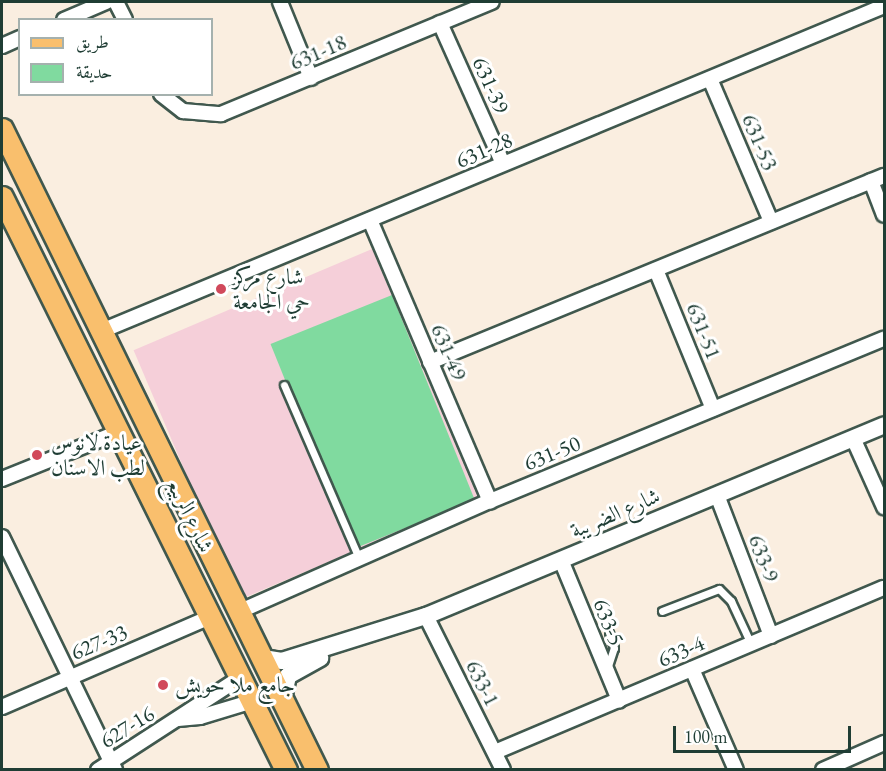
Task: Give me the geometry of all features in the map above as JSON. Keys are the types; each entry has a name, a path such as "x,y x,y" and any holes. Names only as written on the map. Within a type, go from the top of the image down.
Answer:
{"main road":[{"name":"شارع الربيع","path":"2,129 99,332 317,770"},
{"path":"2,198 29,186"},
{"name":"شارع الربيع","path":"2,198 212,616 286,770"}],"street":[{"path":"69,18 106,2"},
{"path":"116,2 123,18"},
{"path":"280,2 311,78"},
{"name":"631-18","path":"164,96 183,111 220,114 492,2"},
{"name":"631-28","path":"99,332 885,6"},
{"name":"631-39","path":"440,23 503,164"},
{"path":"2,46 18,39"},
{"name":"631-53","path":"710,78 771,221"},
{"path":"430,362 885,176"},
{"path":"871,181 885,215"},
{"name":"631-49","path":"370,220 490,501"},
{"name":"631-51","path":"656,270 713,409"},
{"name":"631-50","path":"238,612 490,501 885,339"},
{"name":"شارع الضريبة","path":"263,658 282,661 426,616 885,425"},
{"path":"2,479 118,432"},
{"path":"853,438 885,507"},
{"name":"633-9","path":"717,495 771,636"},
{"path":"2,537 113,765"},
{"name":"633-5","path":"561,560 619,700"},
{"name":"633-4","path":"495,752 885,588"},
{"name":"627-33","path":"2,707 212,616"},
{"name":"633-1","path":"426,616 503,770"},
{"name":"شارع الضريبة","path":"283,698 283,685 294,670 361,638"},
{"path":"692,669 736,770"},
{"name":"627-16","path":"98,770 113,765 178,719 192,705 241,677"},
{"name":"627-16","path":"178,719 200,717 253,701"},
{"path":"823,770 885,743"}],"lane":[{"path":"285,385 359,558"},
{"path":"662,611 719,589 731,601 751,644"},
{"path":"606,671 614,648 609,633"}],"shaded area":[{"path":"372,249 478,498 239,600 134,350"}],"green space":[{"path":"392,295 475,500 353,549 271,344"}],"place":[{"name":"شارع مركز حي الجامعة","path":"221,289"},
{"name":"عيادة لانوس لطب الاسنان","path":"37,455"},
{"name":"جامع ملا حويش","path":"163,685"}]}
